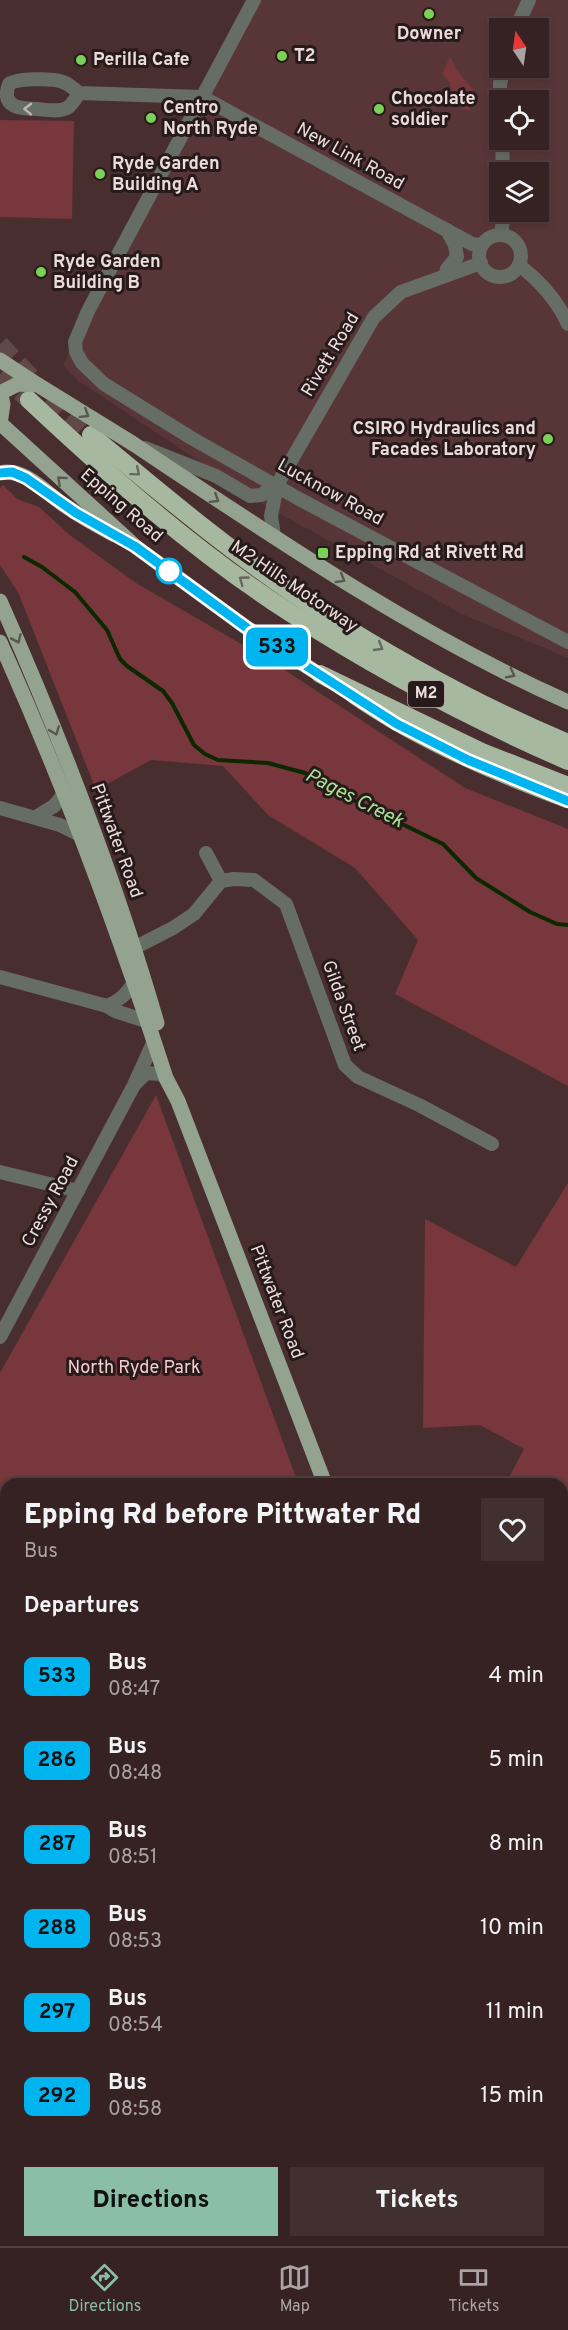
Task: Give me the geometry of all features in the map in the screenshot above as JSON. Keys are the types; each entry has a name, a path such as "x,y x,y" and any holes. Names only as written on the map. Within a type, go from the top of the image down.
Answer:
{"highway":[{"name":"M2 Hills Motorway","path":"33,393 74,443 146,505 197,546 291,614 418,690 568,761"},
{"name":"M2 Hills Motorway","path":"91,435 246,559 317,609 449,687 568,743"},
{"name":"M2","path":"320,674 482,752 568,786"}],"main road":[{"path":"0,360 33,393"},
{"path":"0,423 1,396 18,384 132,443 274,536 393,610 462,649 568,702"},
{"name":"Epping Road","path":"0,423 136,547 247,628 397,724 468,760 568,801"},
{"path":"0,472 12,472 26,478 76,513 136,547"},
{"name":"Pittwater Road","path":"0,601 57,735 134,948 178,1101"},
{"name":"Pittwater Road","path":"0,642 38,726 132,979 166,1078 178,1101 323,1478"}],"street":[{"path":"80,93 70,106 59,110 15,109 7,103 5,94 9,84 18,80 58,81 80,93 202,97 254,0"},
{"path":"521,18 529,0"},
{"name":"New Link Road","path":"202,97 472,244 482,245"},
{"name":"Lucknow Road","path":"202,97 78,333 75,342 76,352 82,363 104,384 135,405 277,485 568,642"},
{"path":"501,235 503,222"},
{"path":"445,276 447,269 457,257 455,245 446,230"},
{"path":"501,235 508,237 519,246 521,259 519,265 509,275 502,277 488,273 479,257 482,245 491,237 501,235"},
{"name":"Rivett Road","path":"274,536 271,516 277,485 374,317 401,292 481,263"},
{"path":"519,265 543,285 561,309 568,324"},
{"path":"132,443 216,476 250,496 261,495 277,485"},
{"path":"36,817 54,806 63,795"},
{"path":"0,808 36,817 78,834"},
{"path":"134,948 173,928 194,914 221,881 206,853"},
{"name":"Gilda Street","path":"221,881 254,880 286,904 345,1065 357,1077 419,1105 492,1144"},
{"path":"107,1006 127,994 132,979 134,948 110,919"},
{"path":"0,977 107,1006 146,1021"},
{"name":"Cressy Road","path":"0,1337 134,1085 154,1041"},
{"path":"134,1085 146,1073 160,1074 166,1078"},
{"path":"0,1172 78,1191"}],"shaded area":[{"path":"260,0 568,0 568,658 462,614 266,506 80,382 63,365"}],"green space":[{"path":"450,57 456,69 474,91 469,111 450,102 451,86 442,74"},
{"path":"0,120 74,121 72,219 0,217"},
{"path":"3,485 17,499 39,507 71,536 136,583 274,663 465,788 568,829 568,1086 395,994 418,940 355,868 268,815 223,766 151,760 96,790 18,592 0,565 0,488"},
{"name":"North Ryde Park","path":"156,1095 296,1478 0,1478 0,1373"},
{"path":"568,1183 568,1478 509,1478 524,1449 480,1425 423,1428 425,1219 516,1267"}],"waterway":[{"name":"Pages Creek","path":"24,557 42,567 75,592 107,630 120,659 163,691 172,703 194,745 205,754 218,760 268,763 305,773 359,803 443,844 476,878 530,912 557,924 568,925"}],"tunnel":[{"path":"0,344 31,377"},
{"path":"0,374 29,400"},
{"path":"51,396 91,435"}],"bus line":[{"name":"533","path":"0,473 12,472 26,478 93,524 136,547 247,628 397,724 468,760 568,801"}],"place":[{"name":"Downer","path":"429,14"},
{"name":"T2","path":"282,56"},
{"name":"Perilla Cafe","path":"81,60"},
{"name":"Chocolate soldier","path":"379,109"},
{"name":"Centro North Ryde","path":"151,118"},
{"name":"Ryde Garden Building A","path":"100,174"},
{"name":"Ryde Garden Building B","path":"41,272"},
{"name":"CSIRO Hydraulics and Facades Laboratory","path":"548,439"},
{"name":"Epping Rd at Rivett Rd","path":"323,553"}]}
